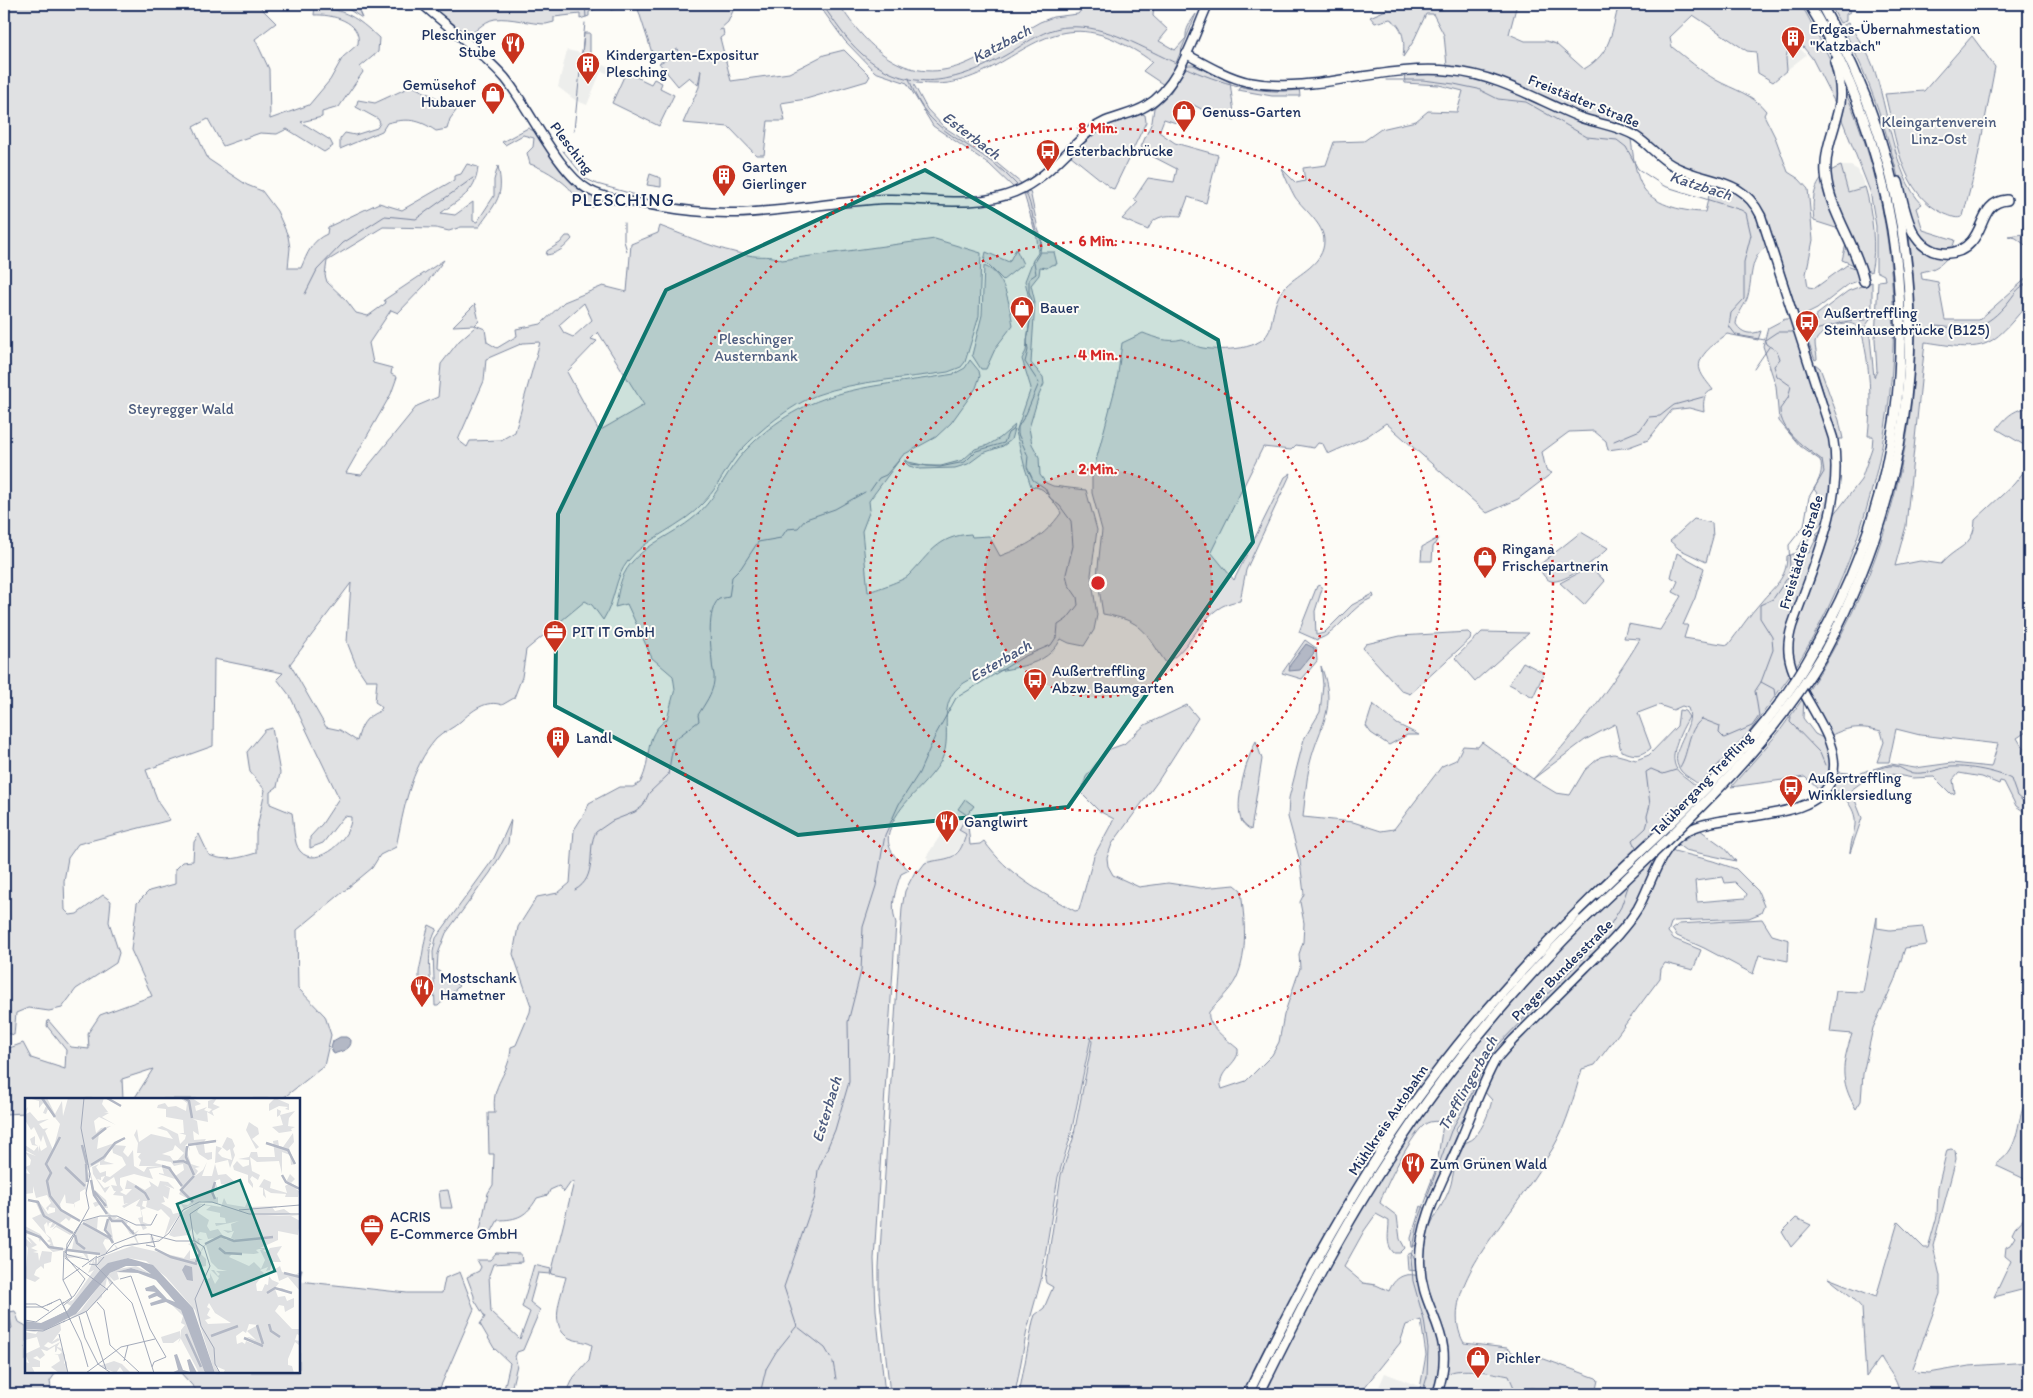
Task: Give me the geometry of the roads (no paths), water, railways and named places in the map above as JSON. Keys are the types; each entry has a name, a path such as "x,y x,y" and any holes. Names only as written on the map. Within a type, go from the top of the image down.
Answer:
{"highway":[{"path":"1809,4 1832,44 1841,95 1827,151 1827,181 1837,210 1856,252 1864,281"},
{"path":"1821,4 1858,77 1887,161 1898,181 1914,233 1922,244 1934,251 1950,253 1967,246 1976,235 1990,207 1997,202 2007,200"},
{"name":"Talübergang Treffling","path":"1596,893 1706,789 1743,750 1789,691 1815,648 1848,582 1876,506 1894,421 1900,336 1897,264 1885,191 1862,112 1832,44"},
{"name":"Talübergang Treffling","path":"1583,920 1711,797 1750,756 1790,707 1824,653 1850,603 1878,532 1894,477 1904,420 1910,348 1908,283 1903,235 1887,161"},
{"name":"Mühlkreis Autobahn","path":"1248,1394 1338,1220 1406,1115 1482,1015 1544,946 1596,893"},
{"name":"Mühlkreis Autobahn","path":"1259,1394 1347,1226 1412,1122 1489,1021 1583,920"}],"main road":[{"name":"Plesching","path":"422,4 502,75 571,175 581,185 597,194 683,211 714,213 765,212 869,200 973,202 1017,192 1048,172 1098,125 1154,101 1166,89 1184,57"},
{"path":"1184,57 1208,4"},
{"name":"Freistädter Straße","path":"1184,57 1237,79 1267,84 1289,84 1423,70 1460,72 1518,89 1578,116 1629,133 1673,166 1735,187 1753,202 1766,229 1830,423 1836,465 1830,513 1792,626 1788,645 1792,668 1832,750 1834,765 1832,778"},
{"name":"Prager Bundesstraße","path":"1437,1394 1443,1372 1443,1340 1421,1273 1421,1242 1433,1205 1496,1059 1624,927 1642,900 1665,852 1685,832 1706,824 1808,804 1822,794 1832,778"}],"waterway":[{"path":"519,4 545,4"},
{"path":"585,4 586,17"},
{"name":"Katzbach","path":"822,4 845,37 862,54 897,76 915,80 951,78 969,72 1006,55 1043,33 1068,27 1082,27 1111,33 1178,64"},
{"path":"574,130 585,23"},
{"name":"Katzbach","path":"1184,67 1226,83 1254,89 1269,91 1299,90"},
{"name":"Esterbach","path":"909,78 915,94 931,118 951,135 997,166 1018,186"},
{"name":"Katzbach","path":"1386,80 1423,80 1454,84 1478,89 1498,99 1526,102 1587,137 1617,140 1626,147 1638,169 1664,186 1746,213 1751,235 1744,262 1744,299 1731,313 1729,326 1736,335 1765,340 1777,332 1794,332"},
{"path":"563,151 586,179 643,197"},
{"path":"305,294 317,270 343,243 385,216 416,219 473,178"},
{"name":"Esterbach","path":"797,1327 784,1287 815,1197 818,1170 835,1130 849,1082 848,1022 861,971 863,927 876,886 885,835 899,804 919,773 936,734 956,698 1023,657 1051,645 1057,636 1058,625 1067,619 1078,605 1077,597 1068,584 1066,574 1073,546 1071,521 1060,506 1050,498 1045,488 1033,480 1027,467 1028,456 1018,434 1018,427 1026,414 1039,383 1025,362 1033,303 1029,292 1029,279 1036,274 1034,262 1039,254 1041,240 1025,192"},
{"path":"624,223 624,241 627,251"},
{"name":"Katzbach","path":"1936,326 1959,328 1985,323 2001,311 2020,288 2029,283"},
{"name":"Katzbach","path":"1801,332 1849,321 1866,320"},
{"name":"Trefflingerbach","path":"1680,767 1693,730 1702,719 1720,726 1719,733 1724,738 1752,726 1759,716 1755,691 1761,682 1773,650 1772,637 1760,618 1760,605 1773,599 1788,577 1790,570 1789,545 1804,526 1809,497 1824,472 1822,460 1795,439 1784,425 1780,409 1788,398 1791,386 1777,376 1774,366 1780,359 1779,355 1765,341"},
{"path":"1754,369 1769,347"},
{"path":"1614,441 1640,430 1649,417 1660,416 1674,405 1703,397"},
{"name":"Esterbach","path":"905,460 910,464 940,467 965,462 976,451 1004,443 1008,433 1014,429"},
{"name":"Esterbach","path":"870,491 879,478 886,475 900,459"},
{"name":"Esterbach","path":"575,890 587,878 590,870 593,839 596,832 612,821 635,812 643,806 649,793 668,775 674,740 699,721 698,715 710,694 714,681 710,638 712,611 719,599 729,597 732,577 741,568 758,542 781,538 787,529 798,528 806,519 835,509 865,492"},
{"path":"1761,682 1774,689 1776,702"},
{"path":"1788,713 1791,717 1790,722 1820,753 1825,765"},
{"path":"1838,778 1845,780 1858,779 1889,766 1899,767 1911,773 1929,772 1951,767 1978,769 1997,773 2011,779 2017,796 2029,806"},
{"name":"Trefflingerbach","path":"1637,850 1633,840 1646,828 1650,805 1646,772 1651,769 1663,774 1676,770"},
{"name":"Trefflingerbach","path":"1422,1394 1427,1377 1428,1348 1424,1320 1413,1281 1411,1257 1419,1219 1451,1131 1471,1095 1481,1072 1498,1045 1603,937 1621,907 1630,881"},
{"path":"766,1369 776,1352 796,1327"},
{"path":"798,1327 825,1348 831,1358"},
{"path":"833,1362 836,1379"},
{"path":"760,1394 766,1369"}],"place":[{"name":"Erdgas-Übernahmestation \"Katzbach\"","path":"1793,59"},
{"name":"Pleschinger Stube","path":"513,65"},
{"name":"Kindergarten-Expositur Plesching","path":"588,85"},
{"name":"Gemüsehof Hubauer","path":"493,115"},
{"name":"Genuss-Garten","path":"1184,133"},
{"name":"Esterbachbrücke","path":"1048,172"},
{"name":"Garten Gierlinger","path":"724,197"},
{"name":"Bauer","path":"1022,329"},
{"name":"Außertreffling Steinhauserbrücke (B125)","path":"1807,343"},
{"name":"Ringana Frischepartnerin","path":"1485,579"},
{"name":"PIT IT GmbH","path":"555,653"},
{"name":"Außertreffling Abzw. Baumgarten","path":"1035,701"},
{"name":"Landl","path":"558,759"},
{"name":"Außertreffling Winklersiedlung","path":"1791,808"},
{"name":"Ganglwirt","path":"947,843"},
{"name":"Mostschank Hametner","path":"422,1008"},
{"name":"Zum Grünen Wald","path":"1413,1185"},
{"name":"ACRIS E-Commerce GmbH","path":"372,1247"},
{"name":"Pichler","path":"1478,1379"}],"district":[{"name":"PLESCHING","path":"623,200"}],"park label":[{"name":"Kleingartenverein Linz-Ost","path":"1939,130"},
{"name":"Pleschinger Austernbank","path":"756,348"},
{"name":"Steyregger Wald","path":"181,409"}]}
